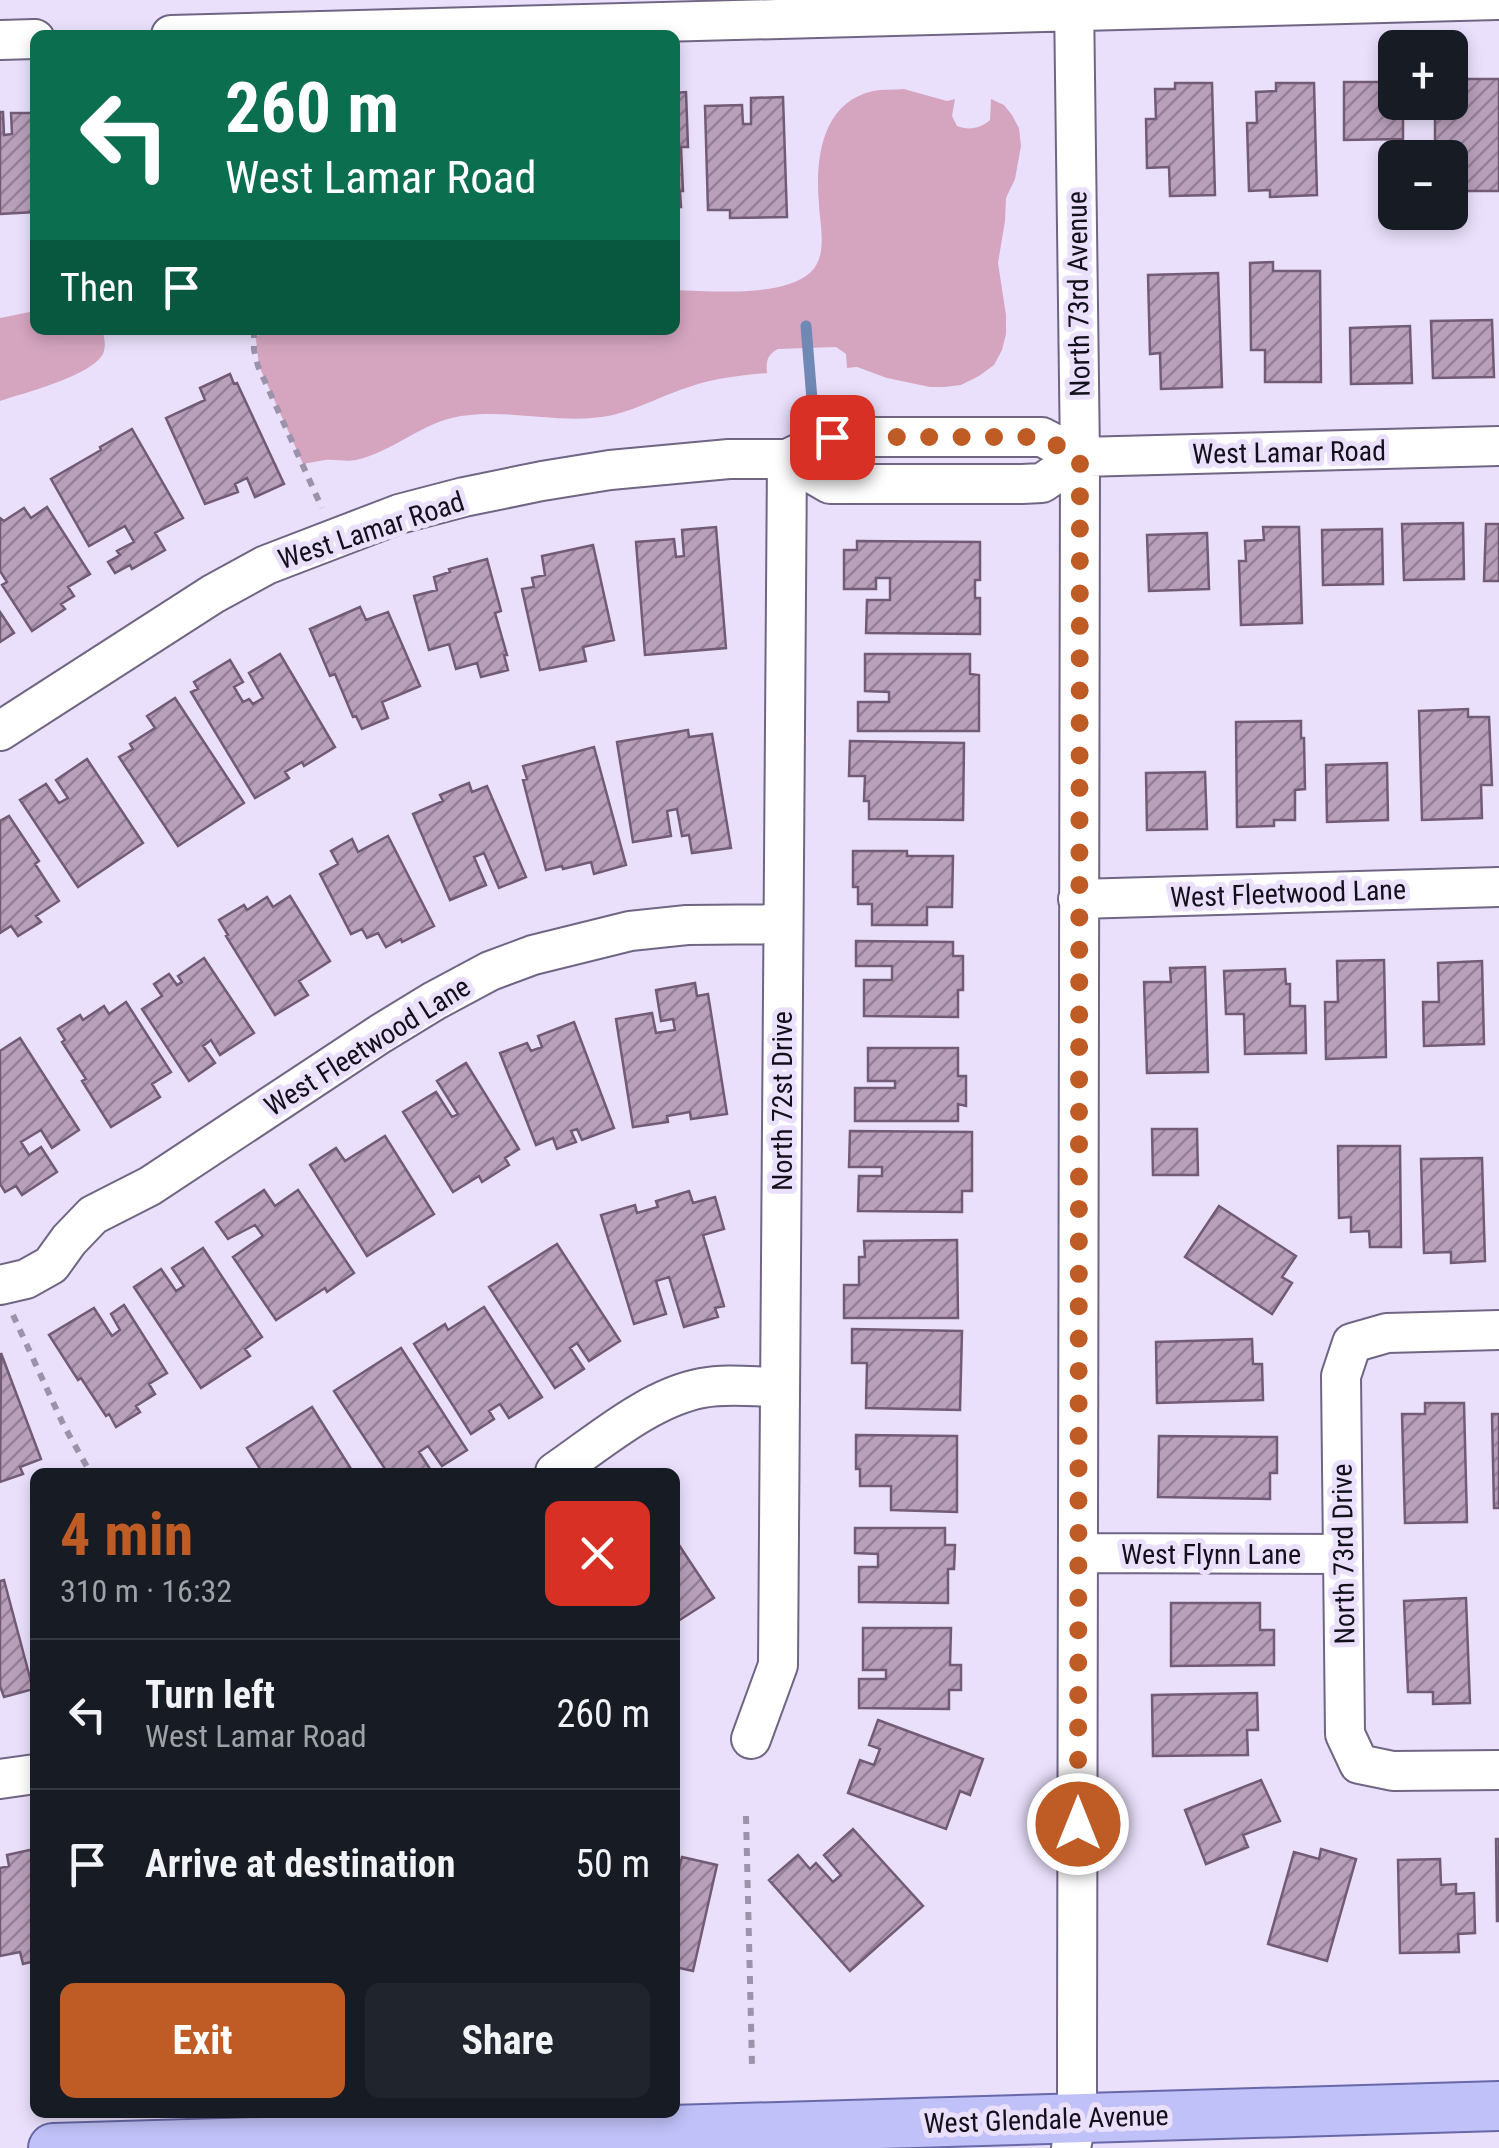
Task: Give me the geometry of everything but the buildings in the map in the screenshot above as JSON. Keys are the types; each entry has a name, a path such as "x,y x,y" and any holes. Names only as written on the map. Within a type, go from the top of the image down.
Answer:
{"main road":[{"name":"West Glendale Avenue","path":"52,2148 1074,2133 1499,2106"}],"street":[{"path":"322,30 1074,5 1497,0"},
{"name":"North 73rd Avenue","path":"1074,5 1080,458 1074,2133"},
{"path":"0,40 30,39"},
{"name":"West Lamar Road","path":"0,731 226,586 280,559 398,514 542,480 729,459 787,458 832,437 1042,437 1080,458 1499,446"},
{"name":"North 72st Drive","path":"751,1739 778,1664 787,458"},
{"name":"West Fleetwood Lane","path":"1078,898 1499,887"},
{"name":"West Fleetwood Lane","path":"6,1298 26,1278 52,1265 93,1215 150,1186 380,1034 490,971 533,955 630,930 687,924 783,924"},
{"name":"North 73rd Drive","path":"1499,1330 1387,1333 1352,1343 1341,1376 1345,1734 1359,1764 1392,1771 1499,1770"},
{"path":"561,1468 673,1396 706,1387 780,1387"},
{"name":"West Flynn Lane","path":"1078,1553 1343,1554"},
{"path":"0,1779 30,1775"}],"path":[{"path":"254,335 261,376 322,510"},
{"path":"6,1298 64,1426 88,1468"},
{"path":"746,1816 752,2065"}],"shaded area":[{"path":"904,89 947,101 955,99 952,116 957,126 966,128 979,127 990,120 991,99 1004,105 1019,128 1021,146 1015,179 1006,198 998,263 1006,334 994,365 979,376 961,385 930,387 857,367 847,368 846,354 836,347 778,349 768,359 767,373 701,383 613,415 575,419 461,416 433,424 370,456 303,464 259,366 258,335 680,335 680,290 765,289 783,286 811,272 821,249 818,170 825,136 842,108 873,91"},
{"path":"30,312 30,335 103,335 103,354 71,376 0,401 0,318"}],"waterway":[{"path":"806,326 814,424"}],"route":[{"path":"832,437 1042,437 1080,458 1078,1824"}]}
